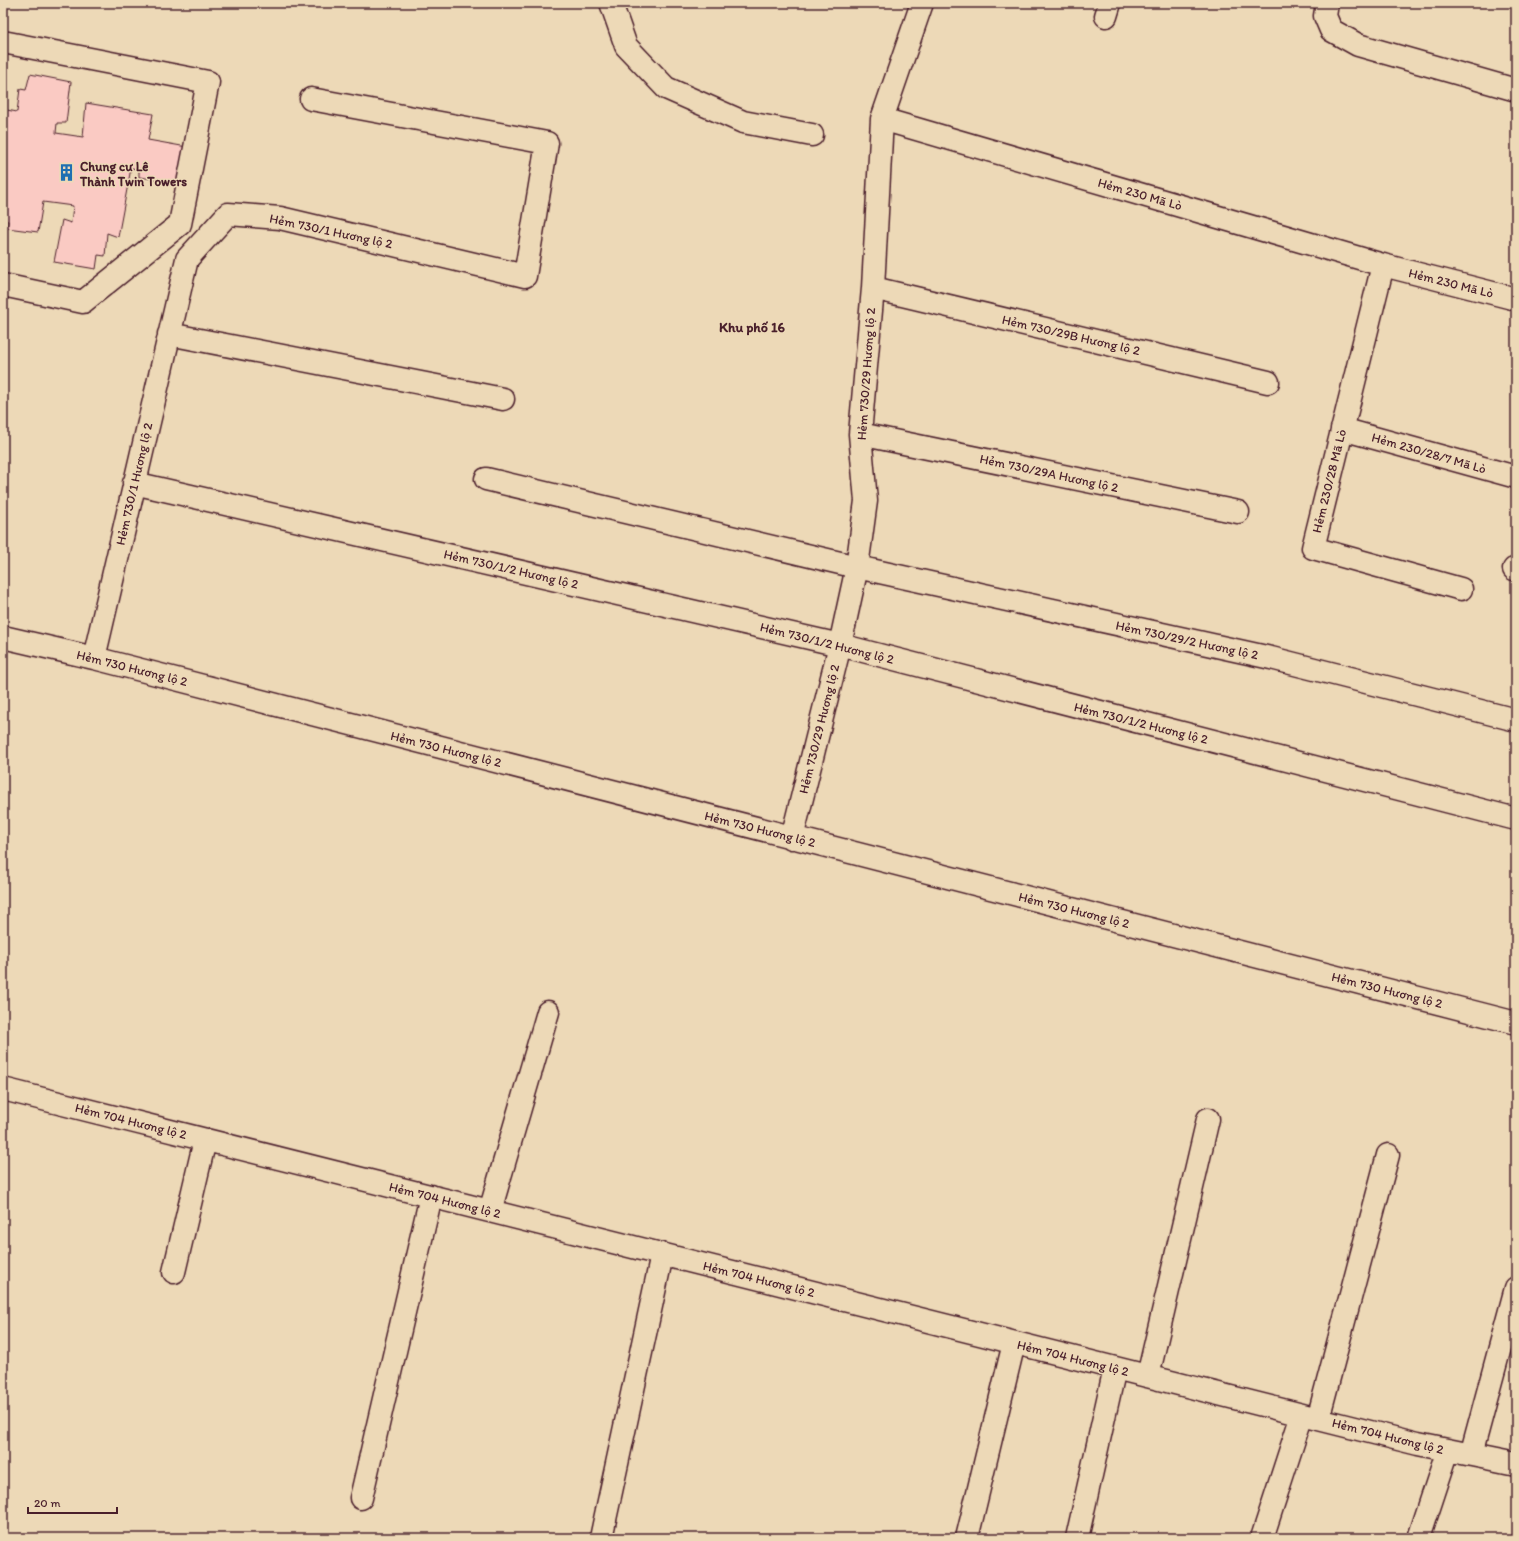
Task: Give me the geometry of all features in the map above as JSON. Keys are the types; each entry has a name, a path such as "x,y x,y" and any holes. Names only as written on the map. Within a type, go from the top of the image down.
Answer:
{"street":[{"path":"611,3 626,46 666,88 743,122 812,135"},
{"path":"882,119 922,3"},
{"path":"1327,3 1325,16 1331,30 1358,45 1516,90"},
{"path":"3,42 208,82 180,224 83,302 3,285"},
{"name":"Hẻm 730/1 Hương lộ 2","path":"94,658 187,259 228,214 280,218 525,276 547,143 311,99"},
{"name":"Hẻm 230 Mã Lò","path":"882,119 1383,265 1516,299"},
{"name":"Hẻm 730/29 Hương lộ 2","path":"792,838 840,645 856,567 866,501 860,434 873,288 882,119"},
{"name":"Hẻm 230/28 Mã Lò","path":"1383,265 1312,548 1461,589"},
{"name":"Hẻm 730/29B Hương lộ 2","path":"873,288 1268,382"},
{"path":"169,334 503,400"},
{"name":"Hẻm 230/28/7 Mã Lò","path":"1342,429 1516,477"},
{"name":"Hẻm 730/29A Hương lộ 2","path":"860,434 1238,512"},
{"name":"Hẻm 730/29/2 Hương lộ 2","path":"486,479 856,567 1271,658 1516,720"},
{"name":"Hẻm 730/1/2 Hương lộ 2","path":"134,483 840,645 1516,820"},
{"name":"Hẻm 730 Hương lộ 2","path":"3,637 94,658 1516,1023"},
{"path":"490,1211 548,1012"},
{"name":"Hẻm 704 Hương lộ 2","path":"3,1089 1310,1417 1448,1450 1516,1464"},
{"path":"1148,1376 1208,1119"},
{"path":"174,1272 205,1140"},
{"path":"1262,1538 1310,1417 1388,1154"},
{"path":"361,1498 431,1196"},
{"path":"601,1538 662,1255"},
{"path":"1471,1455 1516,1288"},
{"path":"967,1538 1014,1343"},
{"path":"1077,1538 1115,1368"},
{"path":"1419,1538 1448,1450"}],"building":[{"name":"Chung cư Lê Thành Twin Towers","path":"30,74 71,82 66,123 57,123 56,133 83,137 86,103 153,114 148,140 187,147 181,183 139,177 139,169 131,168 118,237 107,233 105,256 98,255 96,269 54,262 62,220 71,223 73,206 43,202 38,232 7,228 8,221 3,220 3,133 7,110 17,112 20,89 26,90"}],"place":[{"name":"Chung cư Lê Thành Twin Towers","path":"67,173"}],"district":[{"name":"Khu phố 16","path":"752,327"}]}
